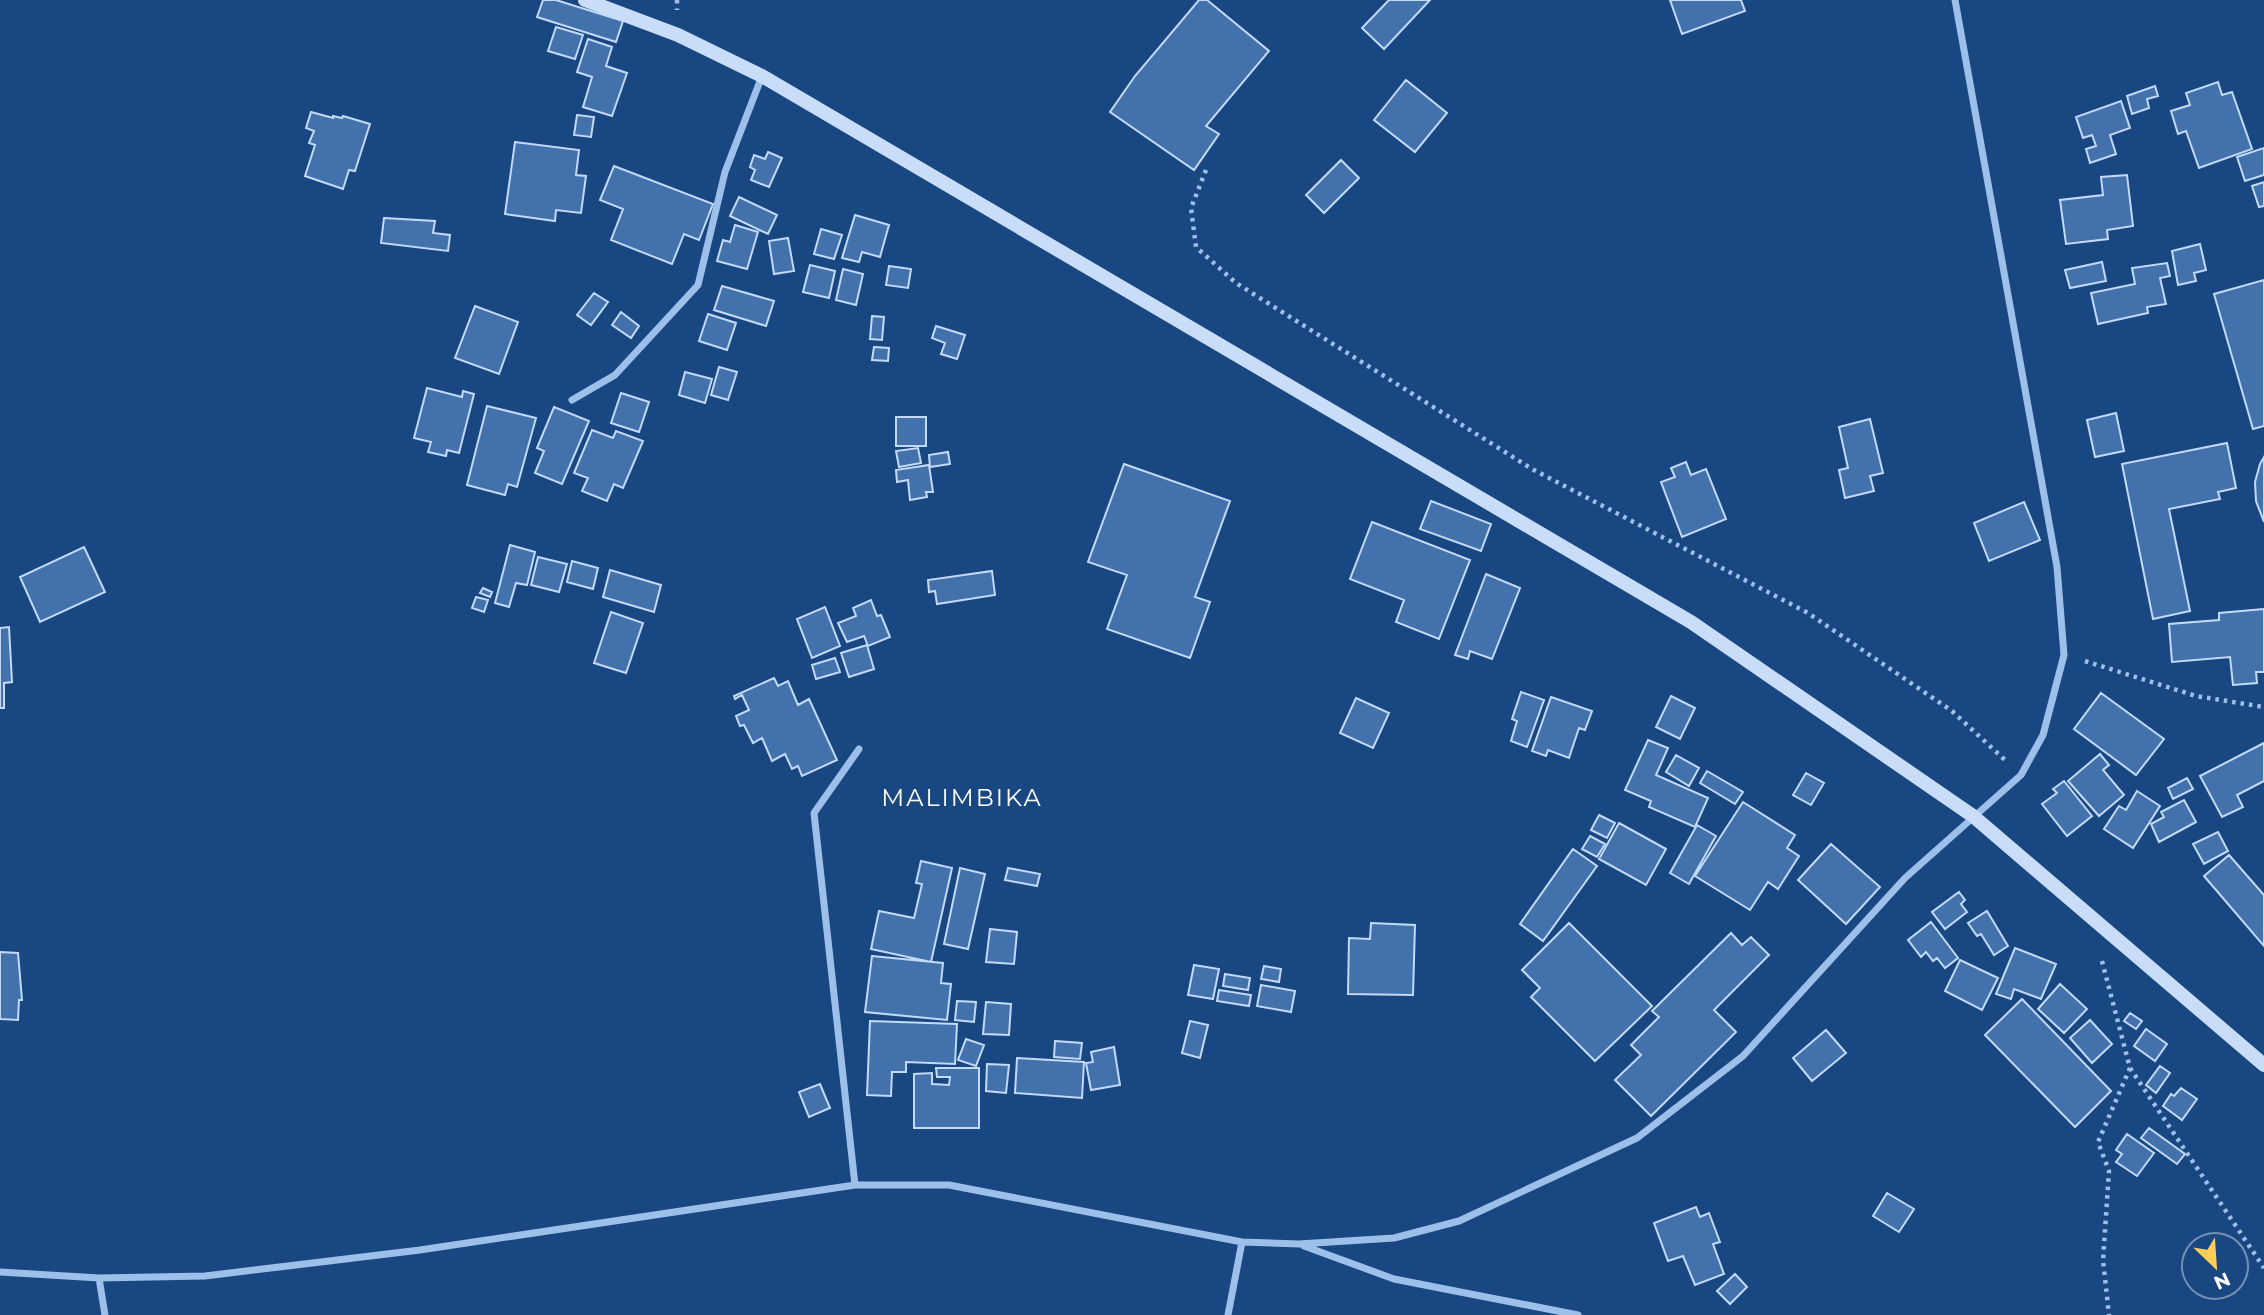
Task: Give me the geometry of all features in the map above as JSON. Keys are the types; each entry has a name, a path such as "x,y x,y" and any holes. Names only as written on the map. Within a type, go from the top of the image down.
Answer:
{"main road":[{"path":"585,0 678,35 762,76 1691,622 1973,816 2264,1065"}],"street":[{"path":"0,1272 99,1278 205,1276 406,1252 855,1185 949,1185 1242,1242 1299,1244 1394,1238 1459,1221 1637,1138 1743,1056 1905,878 2021,775 2043,735 2064,655 2057,567 1955,0"},
{"path":"572,400 615,375 698,285 725,172 762,76"},
{"path":"855,1185 814,813 859,749"},
{"path":"1228,1315 1242,1242"},
{"path":"1299,1244 1394,1279 1578,1315"},
{"path":"99,1278 106,1315"}],"path":[{"path":"1206,170 1191,208 1196,247 1236,283 1532,469 1808,613 1952,711 2021,775"},
{"path":"2064,655 2196,696 2264,707"},
{"path":"2089,914 2130,1068 2264,1268"},
{"path":"2109,1315 2104,1260 2109,1171 2098,1143 2130,1068"}],"building":[{"path":"543,0 556,0 623,21 616,42 537,17"},
{"path":"1199,0 1207,0 1269,51 1206,126 1219,134 1194,170 1110,112 1135,76"},
{"path":"1389,0 1430,0 1384,49 1362,28"},
{"path":"1670,0 1741,0 1745,11 1682,34"},
{"path":"556,27 583,35 575,59 548,51"},
{"path":"588,39 612,47 606,66 627,73 612,116 583,107 592,77 577,72"},
{"path":"1406,80 1447,113 1415,152 1374,120"},
{"path":"2218,82 2222,95 2232,92 2252,149 2199,168 2186,131 2178,134 2171,111 2190,105 2186,93"},
{"path":"2155,86 2158,96 2147,99 2149,108 2132,114 2127,96"},
{"path":"2121,101 2130,128 2110,135 2116,154 2090,163 2086,149 2096,146 2092,135 2083,138 2076,117"},
{"path":"311,112 333,118 343,116 370,124 355,171 349,170 343,189 305,176 315,145 309,143 314,131 306,128"},
{"path":"577,115 594,117 591,137 574,135"},
{"path":"515,142 579,150 576,175 586,176 581,213 556,210 555,221 505,214"},
{"path":"2264,148 2264,175 2245,181 2237,157"},
{"path":"768,152 782,158 769,187 751,180 755,170 750,167 754,155 765,159"},
{"path":"1341,160 1359,178 1324,213 1306,195"},
{"path":"614,166 713,204 699,240 684,234 672,264 611,240 623,209 600,200"},
{"path":"2127,175 2133,226 2107,230 2108,239 2066,244 2060,200 2103,195 2101,177"},
{"path":"2264,182 2264,206 2259,207 2252,186"},
{"path":"739,197 777,215 768,234 730,216"},
{"path":"855,215 889,225 880,257 862,252 859,262 842,258"},
{"path":"384,218 435,221 433,233 450,235 448,251 381,243"},
{"path":"735,225 758,232 747,269 717,261 723,240 730,242"},
{"path":"821,229 842,235 834,259 814,254"},
{"path":"788,238 794,271 774,274 769,241"},
{"path":"2200,244 2206,270 2194,273 2196,281 2178,285 2172,251"},
{"path":"2102,262 2106,281 2070,288 2065,270"},
{"path":"2167,263 2170,276 2160,278 2166,304 2147,307 2148,313 2098,324 2091,293 2135,284 2132,268"},
{"path":"810,265 835,271 829,298 803,292"},
{"path":"889,266 911,269 908,288 886,285"},
{"path":"843,269 863,274 856,305 836,300"},
{"path":"2264,280 2264,426 2253,429 2214,294"},
{"path":"722,286 774,301 766,326 714,310"},
{"path":"594,293 608,302 591,325 577,315"},
{"path":"475,306 518,322 499,374 455,358"},
{"path":"621,312 639,326 631,338 612,325"},
{"path":"708,314 736,323 727,350 699,341"},
{"path":"872,316 884,317 882,340 870,339"},
{"path":"936,326 965,335 957,359 941,354 945,343 932,338"},
{"path":"874,347 889,348 888,361 872,360"},
{"path":"719,367 737,372 728,400 711,395"},
{"path":"685,372 712,379 705,403 679,395"},
{"path":"427,388 462,397 463,391 474,394 459,453 447,450 446,456 428,452 431,442 414,438"},
{"path":"621,393 649,402 639,432 611,423"},
{"path":"487,406 536,418 517,487 508,484 505,495 467,485"},
{"path":"554,407 589,421 562,484 535,473 544,451 537,448"},
{"path":"2116,413 2124,451 2095,457 2087,420"},
{"path":"896,417 926,417 926,446 896,446"},
{"path":"1870,419 1883,473 1870,476 1874,491 1845,498 1839,470 1848,468 1839,427"},
{"path":"592,430 613,438 616,431 643,441 623,488 614,484 607,501 582,491 588,478 574,473"},
{"path":"2227,443 2236,488 2218,492 2220,499 2169,509 2190,611 2153,619 2122,464"},
{"path":"918,448 921,463 899,467 896,451"},
{"path":"948,452 950,464 930,467 929,455"},
{"path":"2264,457 2264,522 2256,501 2255,482"},
{"path":"1686,462 1691,475 1706,469 1726,519 1682,537 1661,482 1675,477 1671,468"},
{"path":"1124,464 1230,501 1195,597 1210,602 1190,658 1107,629 1127,575 1088,562"},
{"path":"929,465 933,492 926,492 927,497 910,500 908,480 897,482 896,470"},
{"path":"1431,501 1491,524 1481,551 1420,529"},
{"path":"2024,502 2040,540 1989,561 1974,523"},
{"path":"1372,522 1470,560 1439,639 1396,622 1404,600 1350,579"},
{"path":"510,545 535,552 527,585 516,583 509,607 495,603"},
{"path":"84,547 105,592 40,622 20,577"},
{"path":"538,557 567,564 559,592 531,585"},
{"path":"572,561 598,568 593,589 567,582"},
{"path":"610,570 661,585 654,612 603,597"},
{"path":"992,571 995,595 937,604 935,591 929,592 928,580"},
{"path":"1486,574 1520,588 1492,659 1470,651 1468,659 1455,655"},
{"path":"483,588 492,592 490,597 480,593"},
{"path":"476,597 488,600 484,612 472,608"},
{"path":"871,600 890,637 868,646 864,636 847,642 838,623 856,616 853,608"},
{"path":"825,607 840,646 812,658 797,619"},
{"path":"2264,609 2264,672 2256,672 2257,683 2233,685 2230,657 2172,662 2169,624 2219,620 2219,613"},
{"path":"611,612 643,623 626,673 594,663"},
{"path":"9,627 12,682 4,683 4,708 0,708 0,628"},
{"path":"867,645 874,669 849,677 841,653"},
{"path":"835,658 840,672 816,679 812,665"},
{"path":"774,678 778,686 788,681 798,705 809,699 837,760 802,776 798,766 792,769 785,754 772,761 762,738 753,743 736,716 749,710 742,695 735,699 734,696"},
{"path":"1521,692 1544,700 1527,747 1511,741 1517,721 1512,719"},
{"path":"2101,693 2164,739 2136,775 2074,729"},
{"path":"1671,696 1695,708 1680,739 1656,727"},
{"path":"1551,697 1592,711 1585,730 1579,728 1569,758 1548,750 1546,756 1532,751"},
{"path":"1356,698 1389,713 1373,748 1340,733"},
{"path":"1648,740 1668,748 1656,775 1708,798 1695,827 1649,807 1651,801 1625,790"},
{"path":"2264,743 2264,781 2237,795 2243,807 2222,817 2200,776"},
{"path":"2100,754 2109,765 2103,770 2124,795 2099,816 2068,781"},
{"path":"1676,755 1699,768 1689,786 1666,772"},
{"path":"1707,771 1743,792 1735,804 1700,783"},
{"path":"1806,773 1824,783 1811,805 1793,795"},
{"path":"2187,778 2193,789 2173,799 2168,788"},
{"path":"2064,781 2092,816 2067,836 2042,804 2057,793 2053,789"},
{"path":"2137,791 2160,806 2133,848 2104,829 2119,806 2126,810"},
{"path":"2184,800 2196,822 2159,842 2151,824 2164,817 2161,812"},
{"path":"1743,802 1795,835 1787,848 1799,856 1778,889 1768,882 1750,910 1695,876"},
{"path":"1599,815 1615,823 1607,838 1591,830"},
{"path":"1619,823 1666,849 1646,885 1599,859"},
{"path":"1697,825 1716,836 1689,884 1670,873"},
{"path":"2218,832 2228,851 2204,864 2193,844"},
{"path":"1590,836 1605,844 1597,857 1582,849"},
{"path":"1831,844 1880,887 1846,924 1798,880"},
{"path":"1573,849 1597,866 1543,941 1520,924"},
{"path":"2229,855 2264,895 2264,946 2204,876"},
{"path":"921,861 952,868 931,962 871,949 879,911 914,918 922,884 916,883"},
{"path":"960,868 985,874 968,949 944,944"},
{"path":"1008,868 1040,874 1037,886 1005,880"},
{"path":"1959,892 1965,900 1961,904 1967,912 1945,929 1932,912"},
{"path":"1987,911 2008,946 1994,955 1981,934 1977,936 1968,923"},
{"path":"1931,922 1958,958 1945,968 1937,958 1933,961 1926,952 1921,957 1908,940"},
{"path":"1371,923 1415,925 1413,995 1348,994 1349,938 1370,939"},
{"path":"1569,923 1652,1006 1595,1061 1531,997 1540,988 1522,970"},
{"path":"990,929 1017,932 1014,964 986,962"},
{"path":"1731,933 1742,945 1751,937 1769,955 1714,1010 1736,1032 1651,1116 1615,1080 1641,1055 1631,1045 1659,1017 1652,1011"},
{"path":"2015,948 2056,964 2041,999 2014,989 2011,999 1996,994"},
{"path":"0,952 18,953 22,1000 19,1000 18,1020 0,1019"},
{"path":"872,956 943,963 941,983 951,984 947,1020 865,1012"},
{"path":"1960,960 1998,978 1982,1010 1945,991"},
{"path":"1194,965 1219,969 1213,999 1188,995"},
{"path":"1264,966 1281,969 1279,982 1261,979"},
{"path":"1225,974 1250,978 1248,990 1223,986"},
{"path":"2060,984 2087,1009 2064,1033 2038,1009"},
{"path":"1261,985 1295,991 1291,1012 1257,1006"},
{"path":"1219,990 1251,995 1249,1006 1217,1001"},
{"path":"2022,999 2111,1091 2075,1127 1985,1035"},
{"path":"957,1001 976,1002 974,1022 955,1020"},
{"path":"986,1002 1011,1004 1009,1035 983,1034"},
{"path":"2130,1013 2142,1021 2136,1029 2124,1021"},
{"path":"2090,1020 2112,1044 2092,1063 2070,1038"},
{"path":"870,1021 957,1024 955,1064 906,1062 906,1072 892,1072 891,1096 867,1095"},
{"path":"1190,1021 1208,1025 1200,1058 1182,1053"},
{"path":"2146,1029 2167,1044 2155,1061 2134,1046"},
{"path":"1826,1030 1846,1053 1812,1081 1793,1058"},
{"path":"966,1039 984,1045 976,1066 958,1060"},
{"path":"1055,1041 1082,1043 1080,1059 1054,1057"},
{"path":"1114,1047 1120,1085 1091,1090 1086,1063 1093,1062 1091,1052"},
{"path":"1017,1058 1084,1062 1082,1098 1015,1093"},
{"path":"987,1064 1009,1065 1006,1093 986,1091"},
{"path":"2160,1066 2170,1073 2156,1093 2146,1085"},
{"path":"936,1068 979,1068 979,1128 914,1128 914,1074 932,1073 932,1084 949,1085 950,1077 937,1077"},
{"path":"820,1084 830,1108 809,1117 799,1092"},
{"path":"2181,1088 2197,1099 2182,1120 2163,1106 2171,1094 2174,1096"},
{"path":"2149,1128 2185,1154 2177,1164 2141,1138"},
{"path":"2127,1134 2154,1153 2137,1176 2116,1162 2122,1154 2116,1150"},
{"path":"1887,1193 1914,1209 1899,1232 1873,1216"},
{"path":"1696,1207 1700,1217 1709,1213 1720,1242 1713,1244 1724,1274 1695,1285 1683,1256 1668,1261 1654,1223"},
{"path":"1735,1274 1747,1287 1730,1304 1717,1291"}],"district":[{"name":"MALIMBIKA","path":"962,798"}]}
